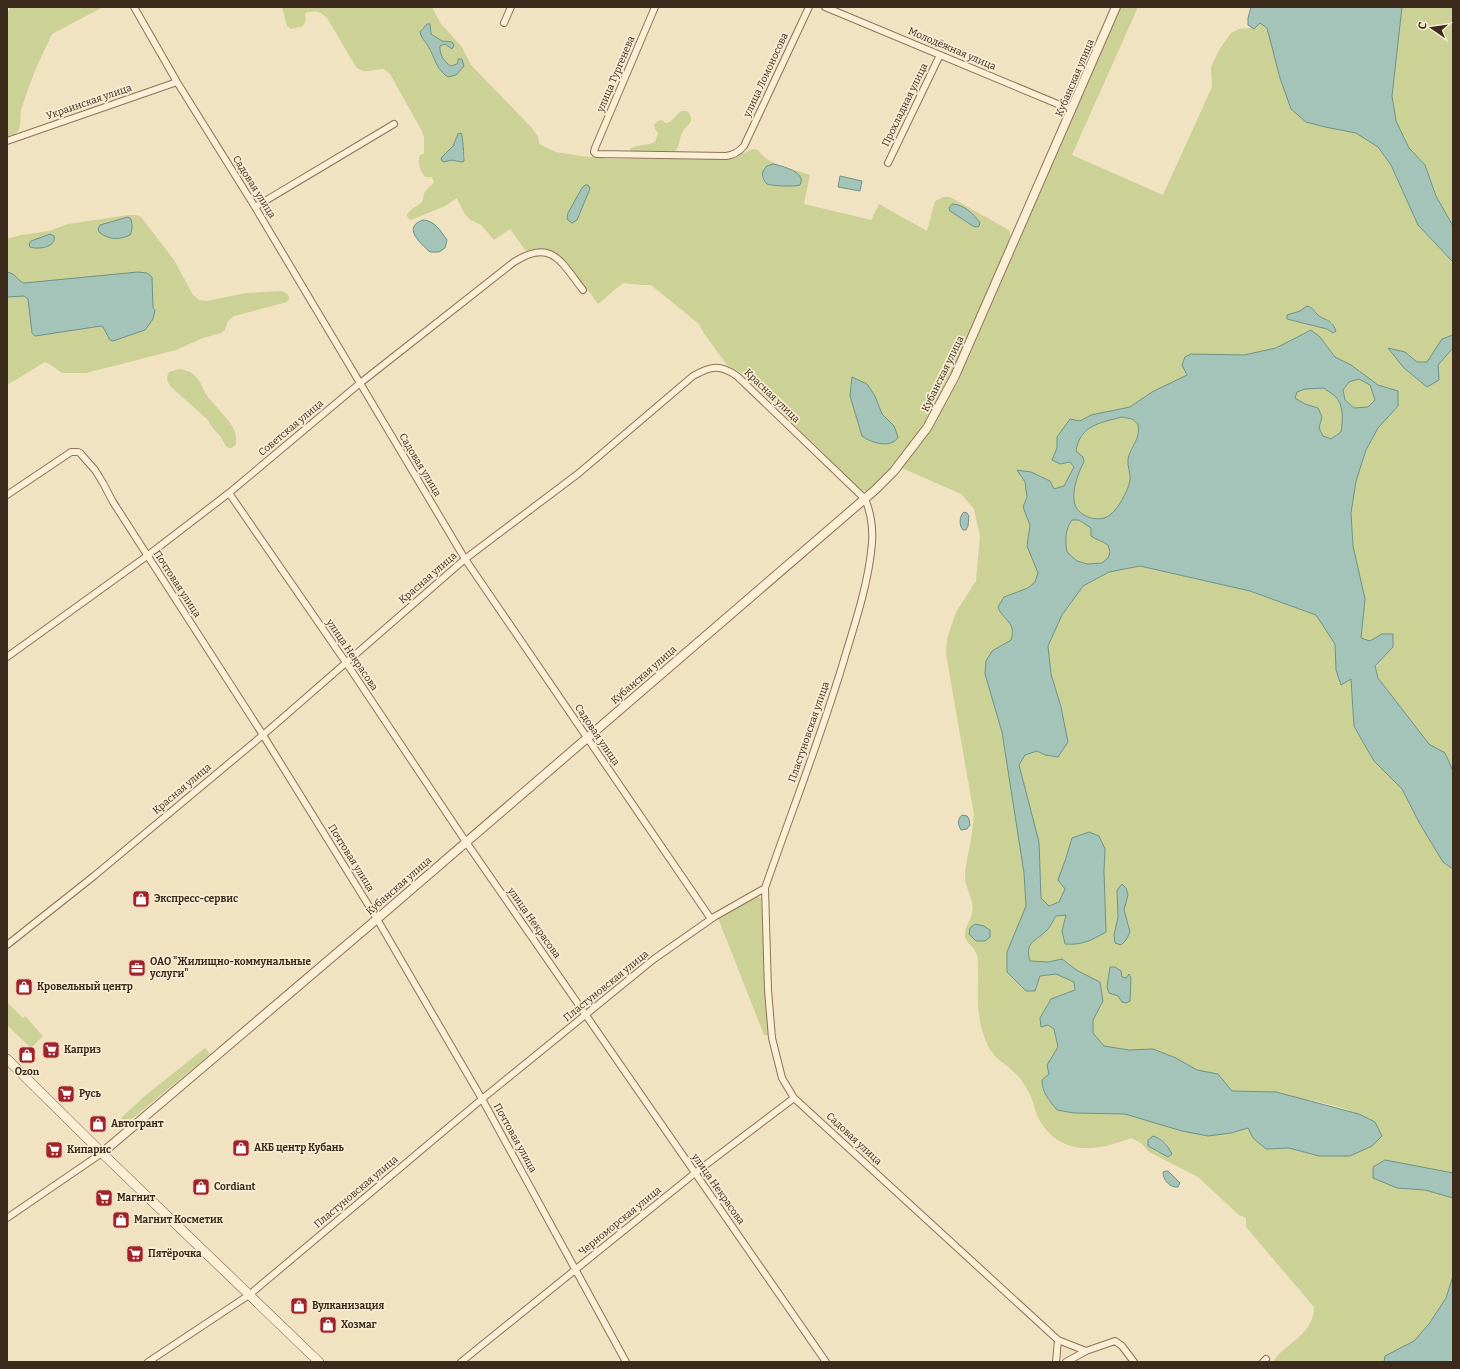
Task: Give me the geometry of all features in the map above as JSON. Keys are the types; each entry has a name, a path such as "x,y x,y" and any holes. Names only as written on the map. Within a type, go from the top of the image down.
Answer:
{"main road":[{"path":"7,1059 102,1153 319,1362"}],"street":[{"name":"Садовая улица","path":"134,7 177,82 255,207 359,384 466,559 711,919"},
{"path":"504,23 511,7"},
{"name":"улица Тургенева","path":"655,7 594,152 601,155 726,156 732,155 740,150"},
{"name":"улица Ломоносова","path":"740,150 744,146 809,7"},
{"name":"Молодёжная улица","path":"826,7 1072,110"},
{"name":"Кубанская улица","path":"7,1218 102,1153 377,919 865,499 884,481 905,457 926,428 955,376 1116,7"},
{"name":"Прохладная улица","path":"888,163 940,55"},
{"name":"Украинская улица","path":"7,141 177,82"},
{"path":"255,207 394,124"},
{"name":"Советская улица","path":"7,657 147,556 228,493 359,384 505,268 521,257 542,251 550,254 563,264 583,290"},
{"name":"Красная улица","path":"7,945 263,735 347,664 466,559 579,473 693,376 714,367 725,369 737,376 865,499"},
{"name":"Почтовая улица","path":"7,495 67,454 78,452 84,456 104,483 113,502 263,735 377,919 482,1099 626,1362"},
{"name":"улица Некрасова","path":"228,493 347,664 466,842 826,1362"},
{"name":"Пластуновская улица","path":"148,1362 249,1294 482,1099 654,959 711,919 765,888 837,685 866,581 871,555 872,532 870,511 865,499"},
{"name":"Садовая улица","path":"765,888 768,990 772,1038 782,1078 794,1098 1058,1340 1086,1351"},
{"name":"Черноморская улица","path":"461,1362 695,1173 794,1098"},
{"path":"1056,1362 1058,1340"},
{"path":"1066,1362 1086,1351 1115,1341 1122,1346 1134,1362"}],"green space":[{"path":"10,7 103,7 52,34 36,68 27,92 21,110 20,126 18,131 7,137 7,15"},
{"path":"282,7 432,7 441,24 462,47 471,65 531,127 538,137 539,144 556,152 611,159 732,158 753,149 758,150 762,155 774,163 810,175 804,204 871,220 879,204 927,231 935,201 944,197 950,197 1009,230 1011,238 970,335 935,406 909,445 896,461 868,491 861,490 740,372 727,365 703,332 699,324 651,285 623,283 598,304 574,272 560,257 542,248 526,251 510,229 494,240 481,225 469,219 464,213 457,198 445,206 411,220 408,218 408,213 422,202 425,192 434,182 432,177 425,177 420,167 420,155 424,154 424,137 422,131 390,74 384,69 363,71 356,67 327,18 320,13 315,11 305,13 306,20 303,26 291,29 287,26","holes":["431,27 431,34 442,41 452,42 454,44 450,48 445,44 440,46 442,58 451,66 457,64 458,59 463,59 464,66 450,76 445,75 437,65 431,51 422,37 422,28","458,134 463,146 465,158 461,162 442,157 453,146","773,164 792,171 785,185 772,186 766,183 762,177","955,204 971,213 980,223 973,226 950,211","852,377 858,380 875,396 882,414 894,426 862,436 850,396"]},
{"path":"1121,7 1138,7 1072,155 1163,195 1212,87 1211,67 1219,50 1231,33 1239,29 1254,29 1260,22 1267,27 1280,78 1325,127 1356,133 1378,147 1391,165 1418,225 1453,262 1453,335 1442,339 1427,362 1417,362 1405,352 1404,368 1438,365 1453,348 1453,771 1445,753 1429,744 1378,678 1375,667 1393,647 1382,634 1370,641 1361,638 1365,599 1353,546 1351,513 1356,481 1366,450 1378,428 1398,406 1398,391 1378,385 1351,365 1335,357 1320,337 1311,330 1276,348 1244,355 1191,354 1187,375 1152,392 1130,407 1091,415 1057,437 1057,448 1052,460 1060,464 1070,462 1074,467 1064,486 1054,489 1050,481 1031,472 1020,476 1026,487 1026,498 1023,507 1030,525 1027,546 1038,573 1035,582 1028,588 1004,597 1001,614 1011,625 1013,631 1011,640 992,651 995,704 1002,732 1024,873 1026,906 1018,929 1035,991 1040,976 1056,974 1074,982 1075,991 1064,995 1048,1025 1054,1029 1058,1047 1047,1065 1049,1074 1042,1088 1046,1096 1057,1110 1074,1113 1125,1114 1182,1131 1231,1133 1248,1128 1253,1138 1266,1149 1289,1148 1319,1156 1375,1122 1341,1108 1305,1099 1232,1091 1218,1074 1197,1070 1176,1058 1153,1049 1129,1050 1104,1046 1093,1033 1093,1020 1103,1001 1100,982 1078,971 1062,960 1048,962 1030,961 1029,949 1031,945 1043,934 1056,916 1067,915 1062,931 1106,932 1104,871 1105,849 1072,838 1066,858 1065,889 1059,902 1049,906 1041,898 1039,842 1019,765 1025,755 1038,751 1045,755 1061,707 1051,674 1048,646 1062,615 1083,586 1109,572 1140,566 1250,591 1316,615 1335,644 1336,670 1342,685 1351,679 1354,727 1374,761 1402,789 1420,824 1443,862 1453,869 1453,1173 1385,1160 1373,1167 1374,1178 1397,1188 1425,1190 1453,1198 1453,1276 1446,1298 1429,1324 1414,1341 1385,1356 1384,1362 1273,1362 1281,1352 1298,1338 1308,1327 1313,1315 1314,1307 1246,1227 1246,1218 1239,1215 1198,1177 1149,1152 1141,1143 1131,1138 1106,1146 1093,1148 1069,1146 1059,1141 1049,1133 1040,1121 1031,1096 1021,1079 994,1055 988,1046 979,1014 978,958 976,952 965,936 973,909 965,878 974,815 946,654 947,639 956,612 976,581 980,536 974,509 961,494 902,468 924,440 959,380","holes":["1313,308 1318,315 1333,323 1333,333 1327,329 1287,319 1287,315","1117,890 1128,895 1124,910 1130,932 1114,935 1118,918","1121,977 1131,978 1130,1001 1122,1002 1118,996","1153,1136 1160,1138 1168,1145 1159,1153 1148,1146"]},
{"path":"1402,7 1453,7 1453,226 1436,196 1425,165 1409,148 1396,121 1392,96"},
{"path":"681,111 687,111 690,115 691,121 681,135 678,146 674,152 631,152 630,149 633,147 655,142 658,133 654,125 661,120 666,123 670,122"},
{"path":"129,215 141,217 174,260 193,295 199,300 207,301 246,293 282,291 289,296 289,299 287,302 234,316 228,321 225,330 221,333 203,338 176,350 86,373 62,373 45,362 7,385 7,239 21,235 49,231 68,224"},
{"path":"179,369 185,370 196,377 209,399 229,422 236,435 236,444 233,447 228,448 208,420 170,386 167,379 169,372"},
{"path":"1359,379 1370,385 1375,400 1368,407 1354,408 1345,400 1343,391 1349,382"},
{"path":"1324,388 1338,400 1342,413 1341,432 1331,439 1323,436 1319,428 1322,417 1318,408 1305,404 1295,398 1297,392 1305,389"},
{"path":"1122,417 1132,419 1138,424 1138,434 1128,459 1130,477 1129,485 1121,502 1110,515 1094,518 1083,514 1075,506 1074,490 1076,480 1084,462 1083,457 1076,451 1078,442 1092,426"},
{"path":"1072,519 1079,520 1091,528 1094,538 1108,545 1110,552 1108,558 1102,563 1087,564 1077,561 1067,552 1066,535"},
{"path":"756,896 761,898 769,1035 764,1035 718,918"},
{"path":"7,1002 23,1018 25,1016 43,1036 31,1048 7,1025"},
{"path":"205,1048 210,1054 127,1123 121,1118 146,1095"}],"water":[{"path":"1251,7 1402,7 1392,96 1396,121 1409,148 1425,165 1436,196 1453,226 1453,262 1418,225 1391,165 1378,147 1356,133 1306,122 1291,109 1280,78 1267,28 1260,23 1254,29 1248,25"},
{"path":"427,24 430,24 431,34 442,41 452,42 454,45 452,49 445,44 440,46 442,58 446,62 451,66 457,64 458,59 462,59 464,66 456,75 448,77 438,67 420,32"},
{"path":"461,133 464,161 461,162 452,160 443,162 441,159 442,157 453,146 458,134"},
{"path":"773,164 797,173 801,180 800,185 784,186 767,184 763,177 763,172 767,166"},
{"path":"840,176 862,181 860,191 838,187"},
{"path":"585,185 588,185 590,188 589,191 577,220 572,223 567,219 568,213"},
{"path":"952,204 956,204 968,210 980,223 979,226 973,226 950,211 949,208"},
{"path":"128,217 131,219 132,225 130,235 122,238 110,238 99,232 98,229 100,225"},
{"path":"427,220 434,224 447,240 445,248 439,252 430,252 418,240 413,231 417,223"},
{"path":"50,234 54,236 54,240 50,245 42,248 30,247 29,244 31,241"},
{"path":"7,272 13,274 24,283 138,272 147,273 152,277 153,308 155,310 153,319 145,330 113,341 110,340 101,326 35,336 32,333 28,299 24,296 7,297"},
{"path":"1307,306 1312,308 1317,314 1330,322 1336,331 1333,333 1327,329 1287,319 1287,315 1300,311"},
{"path":"1311,330 1320,337 1335,357 1351,365 1378,385 1398,391 1398,406 1378,428 1366,450 1356,481 1351,513 1353,546 1365,599 1361,638 1370,641 1382,634 1393,634 1393,647 1375,666 1378,678 1429,744 1445,753 1453,771 1453,869 1443,862 1420,824 1402,789 1374,761 1354,726 1351,679 1341,685 1336,670 1335,644 1316,615 1250,591 1140,566 1109,572 1083,586 1062,615 1048,646 1051,674 1061,707 1068,742 1058,757 1045,755 1037,751 1025,755 1019,765 1039,842 1041,898 1049,906 1059,902 1065,889 1058,880 1072,838 1089,832 1099,836 1105,849 1104,871 1106,932 1086,942 1065,944 1062,931 1066,915 1056,916 1043,934 1032,942 1029,949 1029,954 1030,961 1048,962 1062,959 1078,971 1100,982 1103,1001 1093,1020 1093,1033 1104,1046 1129,1050 1153,1049 1176,1058 1197,1070 1218,1074 1232,1091 1276,1092 1359,1114 1375,1122 1382,1136 1372,1146 1350,1156 1319,1156 1289,1148 1266,1149 1253,1138 1248,1128 1231,1133 1208,1136 1182,1131 1125,1114 1074,1113 1057,1110 1045,1093 1042,1080 1049,1074 1047,1065 1058,1047 1054,1029 1048,1025 1041,1027 1040,1018 1051,999 1075,990 1074,982 1056,974 1040,976 1035,991 1026,991 1007,972 1007,952 1026,906 1024,873 1002,732 985,674 986,661 992,651 1011,640 1011,625 1000,612 998,607 1004,597 1028,588 1035,582 1038,573 1027,546 1030,525 1023,507 1027,497 1025,482 1017,470 1031,472 1050,481 1054,489 1064,486 1074,467 1070,462 1060,464 1052,460 1057,448 1057,437 1070,419 1080,421 1091,415 1130,407 1152,392 1187,375 1182,365 1185,357 1191,354 1244,355 1276,348","holes":["1359,379 1370,385 1375,400 1368,407 1354,408 1345,400 1343,390 1349,382","1324,388 1338,400 1342,413 1341,432 1331,439 1323,436 1319,428 1322,417 1318,408 1305,404 1295,398 1297,392 1305,389","1122,417 1132,419 1138,424 1139,429 1137,438 1128,459 1130,477 1127,490 1117,508 1110,515 1099,519 1088,517 1083,514 1075,506 1074,500 1075,485 1084,462 1083,457 1076,451 1078,442 1087,430 1092,426","1072,520 1079,520 1091,528 1091,536 1108,545 1110,552 1108,558 1102,563 1087,564 1077,561 1067,552 1066,535"]},
{"path":"1453,335 1453,348 1438,365 1439,380 1427,387 1404,368 1388,348 1405,352 1417,362 1427,362 1442,339"},
{"path":"852,377 867,384 875,396 882,414 894,426 898,437 895,441 881,444 866,439 862,436 850,396"},
{"path":"964,512 969,516 966,530 963,530 960,524 960,518"},
{"path":"962,815 967,816 970,825 967,829 961,830 958,822"},
{"path":"1122,884 1126,888 1128,895 1124,910 1130,932 1126,940 1121,945 1115,943 1114,935 1118,917 1117,890"},
{"path":"975,924 984,926 990,930 990,937 985,941 976,941 969,934 970,928"},
{"path":"1110,967 1115,967 1121,971 1122,977 1126,978 1129,974 1131,978 1130,1001 1126,1003 1122,1002 1118,996 1109,993 1107,987"},
{"path":"1153,1136 1164,1143 1172,1154 1168,1157 1148,1146 1148,1140"},
{"path":"1385,1160 1453,1173 1453,1198 1425,1190 1397,1188 1373,1178 1373,1167"},
{"path":"1168,1171 1180,1183 1178,1187 1170,1185 1166,1181 1163,1172"},
{"path":"1453,1276 1453,1362 1384,1362 1385,1356 1414,1341 1429,1324 1446,1298"}],"place":[{"name":"Экспресс-сервис","path":"141,899"},
{"name":"ОАО \"Жилищно-коммунальные услуги\"","path":"137,968"},
{"name":"Кровельный центр","path":"24,987"},
{"name":"Каприз","path":"51,1050"},
{"name":"Ozon","path":"27,1055"},
{"name":"Русь","path":"66,1094"},
{"name":"Автогрант","path":"98,1124"},
{"name":"АКБ центр Кубань","path":"241,1148"},
{"name":"Кипарис","path":"54,1150"},
{"name":"Cordiant","path":"201,1187"},
{"name":"Магнит","path":"104,1198"},
{"name":"Магнит Косметик","path":"121,1220"},
{"name":"Пятёрочка","path":"135,1254"},
{"name":"Вулканизация","path":"299,1306"},
{"name":"Хозмаг","path":"328,1325"}]}
